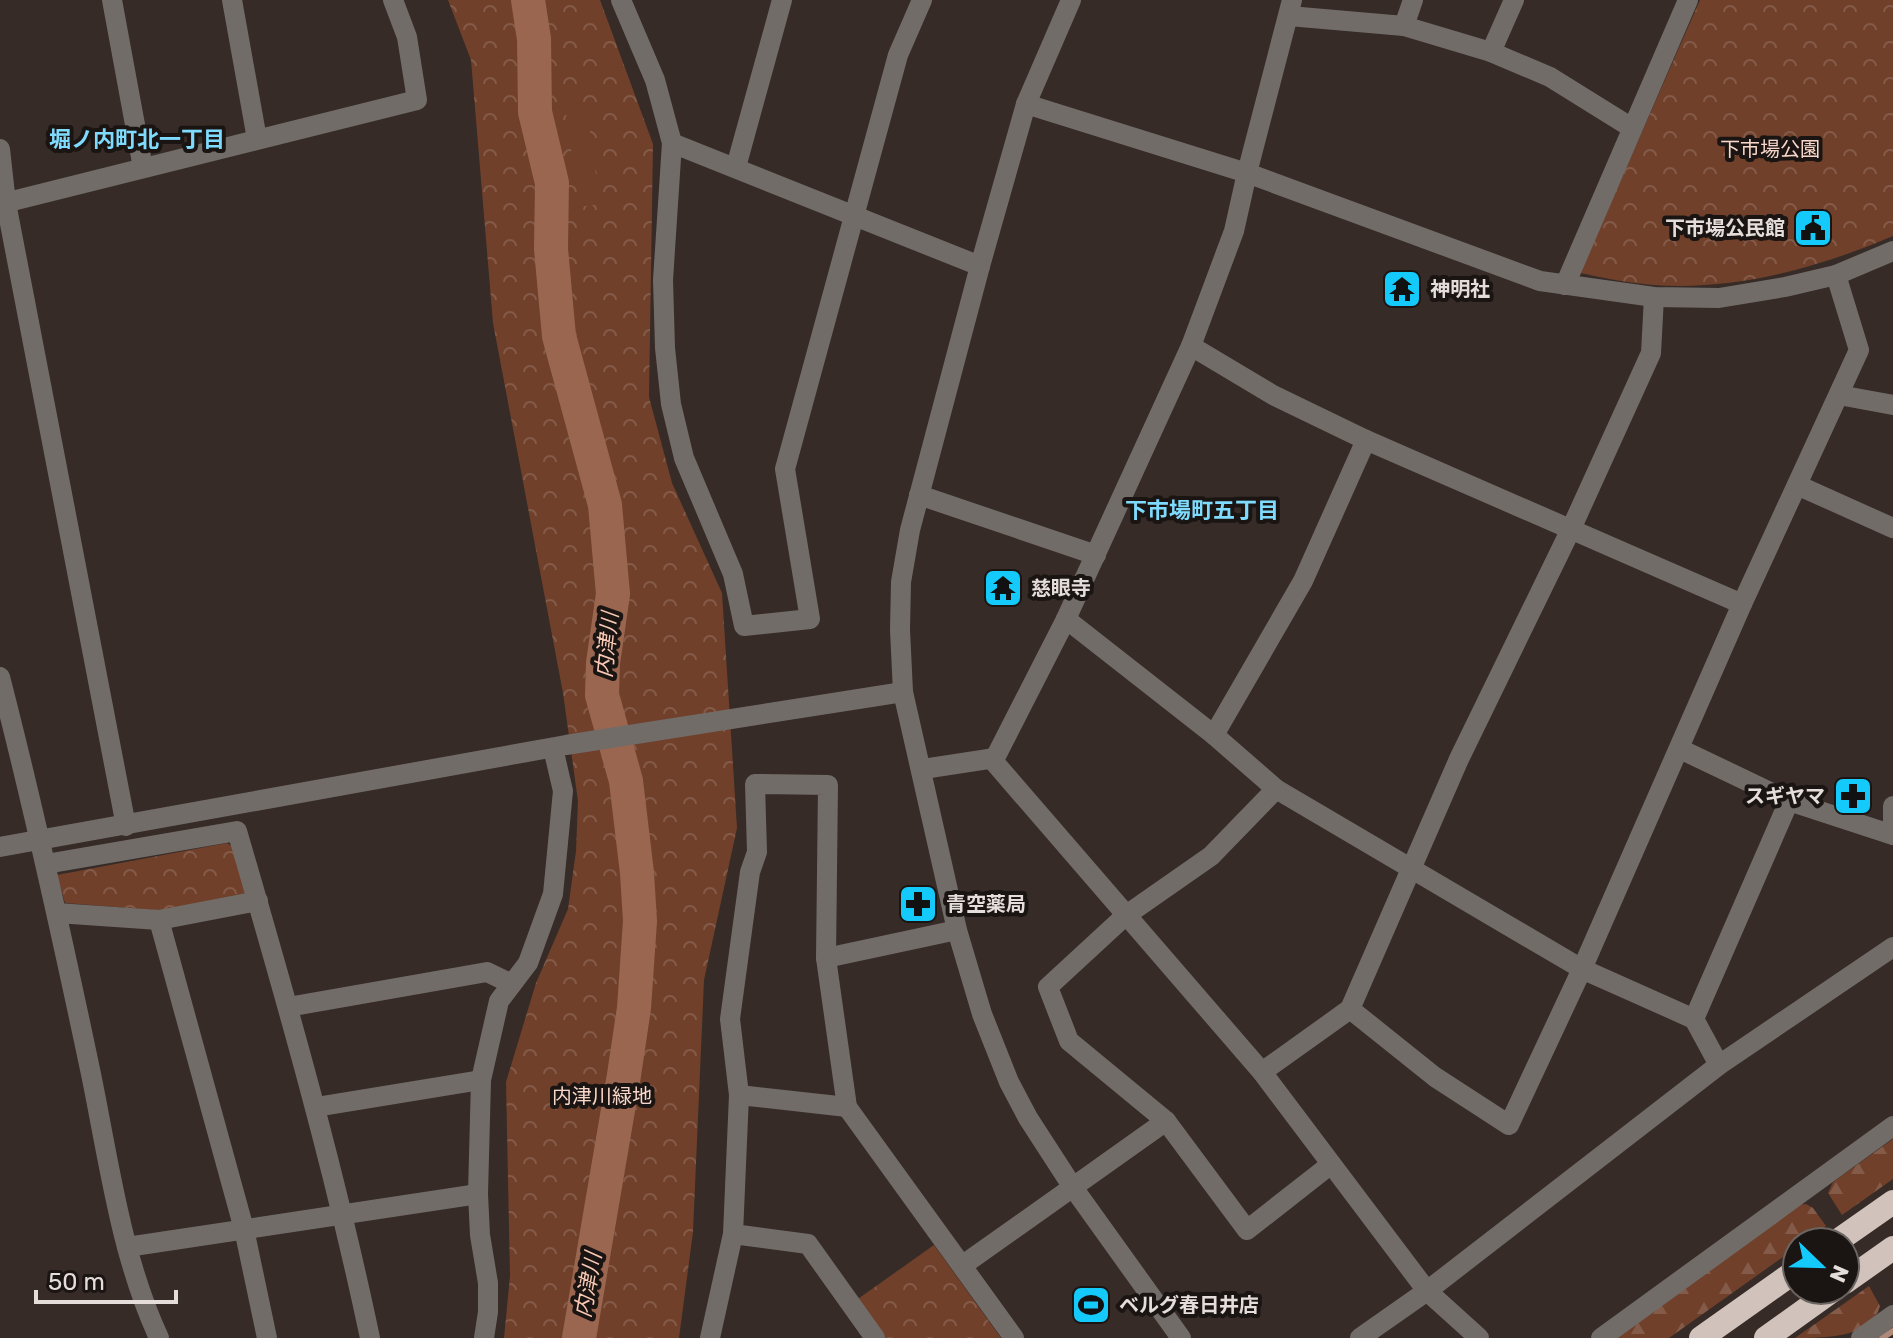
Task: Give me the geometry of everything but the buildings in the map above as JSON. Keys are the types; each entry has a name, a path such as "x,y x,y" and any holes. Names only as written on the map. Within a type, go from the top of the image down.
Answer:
{"highway":[{"path":"1859,1226 1893,1202"},
{"path":"1861,1271 1893,1248"},
{"path":"1701,1338 1781,1281"},
{"path":"1766,1338 1811,1306"}],"street":[{"path":"112,0 143,168"},
{"path":"232,0 257,139"},
{"path":"3,203 417,100 407,37 393,0"},
{"path":"736,167 782,0"},
{"path":"626,4 655,80 672,143 663,280 671,404 684,458 733,574 744,626 810,619 785,469 898,55 922,0"},
{"path":"1071,0 1026,104 919,495 901,582 903,692 923,769 957,930 982,1014 1009,1082 1028,1118 1072,1186 1181,1338"},
{"path":"1404,26 1413,0"},
{"path":"1491,52 1514,0"},
{"path":"1565,285 1688,0"},
{"path":"995,761 1066,619 1191,346 1234,231 1290,8 1404,26 1491,52 1550,77 1632,128"},
{"path":"1026,104 1247,173 1540,281 1654,297 1719,298 1836,275 1893,251"},
{"path":"672,143 980,266"},
{"path":"0,149 3,203 126,826"},
{"path":"1350,1009 1435,1077 1509,1125 1859,350 1836,275"},
{"path":"1262,1072 1350,1009 1459,759 1571,529 1651,353 1654,297"},
{"path":"1191,346 1273,395 1366,440 1742,604"},
{"path":"1839,395 1893,405"},
{"path":"1214,735 1303,581 1366,440"},
{"path":"1797,485 1893,528"},
{"path":"919,495 1096,555"},
{"path":"1066,619 1214,735 1276,789 1582,969 1694,1019 1719,1065"},
{"path":"0,677 57,913 127,1247 147,1313 159,1338"},
{"path":"0,847 559,747 903,692"},
{"path":"484,1338 488,1283 480,1235 478,1194 481,1080 499,1001 528,963 553,894 563,791 559,747"},
{"path":"1680,749 1789,801 1893,835 1893,806"},
{"path":"923,769 995,761"},
{"path":"995,761 1262,1072 1427,1291 1479,1338"},
{"path":"710,1338 733,1234 739,1095 730,1019 750,872 757,852 755,784 828,785 826,958 847,1107 1014,1338"},
{"path":"1276,789 1211,856 1125,916 1048,987 1069,1041 1166,1121 1247,1230 1330,1165"},
{"path":"1694,1019 1789,801"},
{"path":"46,864 237,831 316,1107 344,1215 370,1338"},
{"path":"57,913 159,920 258,901"},
{"path":"159,920 244,1229 267,1338"},
{"path":"826,958 957,930"},
{"path":"1360,1338 1427,1291 1719,1065 1893,947"},
{"path":"288,1007 487,972 512,984"},
{"path":"316,1107 481,1080"},
{"path":"739,1095 847,1107"},
{"path":"963,1265 1166,1121"},
{"path":"1601,1338 1893,1126"},
{"path":"127,1247 478,1194"},
{"path":"733,1234 808,1244 875,1338"},
{"path":"1861,1338 1893,1315"}],"green space":[{"name":"内津川緑地","path":"448,0 600,0 653,144 649,397 672,483 722,593 737,828 704,980 693,1232 679,1338 504,1338 510,1276 506,1082 536,983 568,909 576,851 578,801 563,693 493,323 471,60"},
{"name":"下市場公園","path":"1700,0 1893,0 1893,236 1806,267 1745,281 1653,285 1580,273"},
{"path":"586,102 600,204 579,207 565,105"},
{"path":"227,843 233,847 246,892 243,896 166,911 65,903 57,875"},
{"path":"1893,1139 1893,1179 1842,1215 1828,1193 1833,1182"},
{"path":"1806,1204 1813,1208 1826,1226 1781,1226 1781,1258 1669,1338 1616,1338 1798,1205"},
{"path":"934,1245 1001,1338 882,1338 855,1301"},
{"path":"1869,1286 1880,1306 1868,1324 1846,1334 1795,1338 1841,1306 1861,1306 1861,1292"}],"waterway":[{"name":"内津川","path":"528,0 534,39 535,112 552,183 551,249 559,336 605,505 613,594 603,663 602,695 626,781 640,921 634,1008 579,1338"},
{"path":"1882,1338 1893,1331"}],"place":[{"name":"下市場公民館","path":"1813,228"},
{"name":"神明社","path":"1402,289"},
{"name":"慈眼寺","path":"1003,588"},
{"name":"スギヤマ","path":"1853,796"},
{"name":"青空薬局","path":"918,904"},
{"name":"ベルグ春日井店","path":"1091,1305"}],"district":[{"name":"堀ノ内町北一丁目","path":"137,139"},
{"name":"下市場町五丁目","path":"1202,510"}]}
